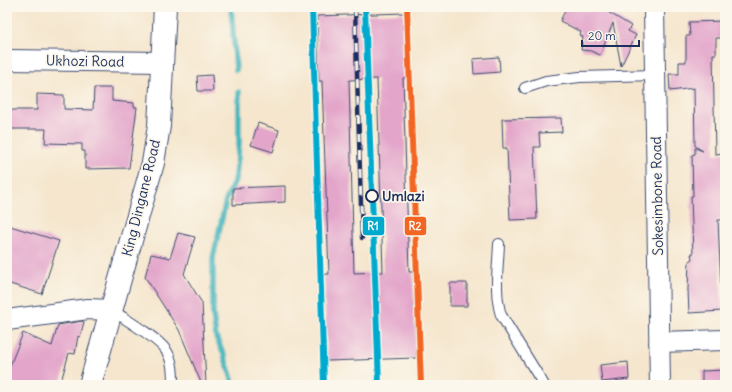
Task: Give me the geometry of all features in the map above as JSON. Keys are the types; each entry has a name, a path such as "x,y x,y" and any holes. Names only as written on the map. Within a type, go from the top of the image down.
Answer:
{"street":[{"name":"King Dingane Road","path":"90,385 153,163 159,126 165,7"},
{"name":"Sokesimbone Road","path":"654,7 660,385"},
{"name":"Ukhozi Road","path":"7,60 163,62"},
{"path":"7,320 88,309 112,310"},
{"path":"659,342 725,340"}],"lane":[{"path":"526,88 546,81 580,76 655,75"},
{"path":"499,244 497,292 498,306 501,315 544,385"},
{"path":"112,310 157,341 166,349 170,358 173,372 173,385"}],"building":[{"path":"567,7 600,7 631,26 628,31 636,35 621,66 613,23 600,55 591,51 581,50 583,37 580,35 581,32 560,21"},
{"path":"404,13 407,78 403,78 409,272 413,272 416,358 327,361 324,274 329,274 322,81 319,81 317,16","holes":["377,79 383,272 354,273 349,80"]},
{"path":"725,21 725,38 716,38 716,54 713,54 715,154 725,153 725,220 718,220 722,311 689,313 689,261 692,259 691,254 693,254 691,196 693,196 692,155 695,154 695,148 703,151 695,146 694,88 670,91 669,74 679,74 679,62 686,62 686,36 690,36 689,22"},
{"path":"499,57 500,72 474,74 473,59"},
{"path":"212,75 213,91 198,91 197,76"},
{"path":"94,88 112,88 112,101 134,103 134,107 137,107 129,168 85,169 85,151 82,151 82,144 45,143 46,129 7,129 7,110 37,110 37,94 64,95 64,109 93,110"},
{"path":"561,118 562,132 539,133 540,147 534,147 537,219 510,220 507,148 503,148 502,119"},
{"path":"258,123 279,130 273,152 251,145"},
{"path":"285,186 285,202 233,205 233,188"},
{"path":"7,225 59,241 42,294 7,283"},
{"path":"178,233 195,237 184,274 202,303 206,385 202,385 179,330 145,277 151,254 170,258"},
{"path":"450,283 467,283 467,306 450,306"},
{"path":"82,321 84,322 80,337 78,336 75,354 69,353 60,385 7,385 7,373 23,333 52,346 58,325"},
{"path":"628,362 629,379 602,382 600,365"},
{"path":"725,370 725,385 702,385 702,371"}],"waterway":[{"path":"231,7 236,70"},
{"path":"233,385 224,355 216,337 213,315 213,258 226,200 236,177 239,144 239,92"}],"railway":[{"path":"312,7 316,130"},
{"path":"355,7 362,238"},
{"path":"365,7 379,385"},
{"path":"407,7 421,385"}],"transit line":[{"name":"R1","path":"312,7 324,385"},
{"name":"R1","path":"365,7 379,385"},
{"name":"R2","path":"407,7 421,385"}],"place":[{"name":"Umlazi","path":"372,196"}]}
